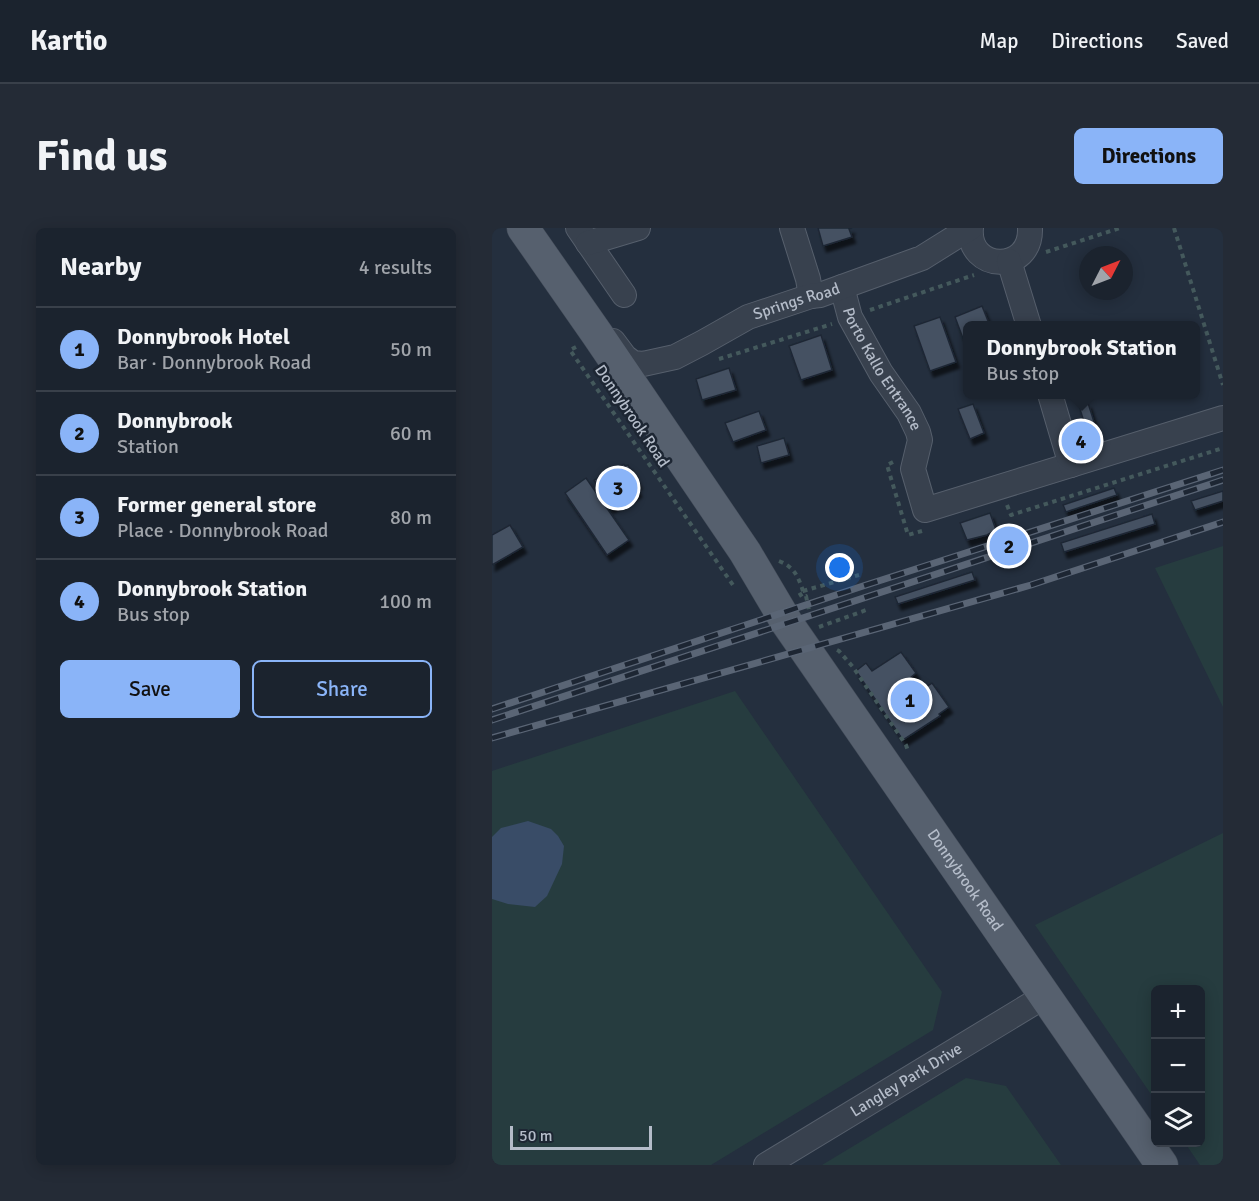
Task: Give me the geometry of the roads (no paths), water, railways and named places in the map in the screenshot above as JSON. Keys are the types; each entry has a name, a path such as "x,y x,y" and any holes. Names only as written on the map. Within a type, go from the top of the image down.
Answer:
{"main road":[{"name":"Donnybrook Road","path":"509,228 582,343 676,480 718,537 770,595"},
{"name":"Donnybrook Road","path":"523,228 745,552 787,623 1162,1165"}],"street":[{"name":"Springs Road","path":"532,228 538,233 625,357 633,363 643,364 675,357"},
{"path":"624,295 583,236 638,228"},
{"path":"792,228 811,296"},
{"name":"Springs Road","path":"648,410 651,385 654,379 658,372 675,357 748,317 820,295 922,258 971,228"},
{"path":"971,228 972,241 982,266"},
{"path":"1027,320 1009,261 1022,254 1037,236"},
{"name":"Springs Road","path":"922,258 954,256 982,266 993,262 1009,261"},
{"name":"Porto Kallo Entrance","path":"842,287 839,323 881,373 909,413 918,432 920,440 913,469 925,510 1071,465"},
{"path":"1051,399 1071,465 1223,418"},
{"name":"Langley Park Drive","path":"766,1165 1045,996"}],"water":[{"path":"528,821 551,829 564,846 562,864 547,896 535,907 508,904 492,899 492,837 501,828"}],"railway":[{"path":"492,709 1223,470"},
{"path":"492,720 1223,480"},
{"path":"492,738 1031,585 1223,522"}],"place":[{"name":"Donnybrook Station","path":"1081,441"},
{"name":"Former general store","path":"618,488"},
{"name":"Donnybrook","path":"1009,546"},
{"name":"Donnybrook Hotel","path":"910,700"}]}
